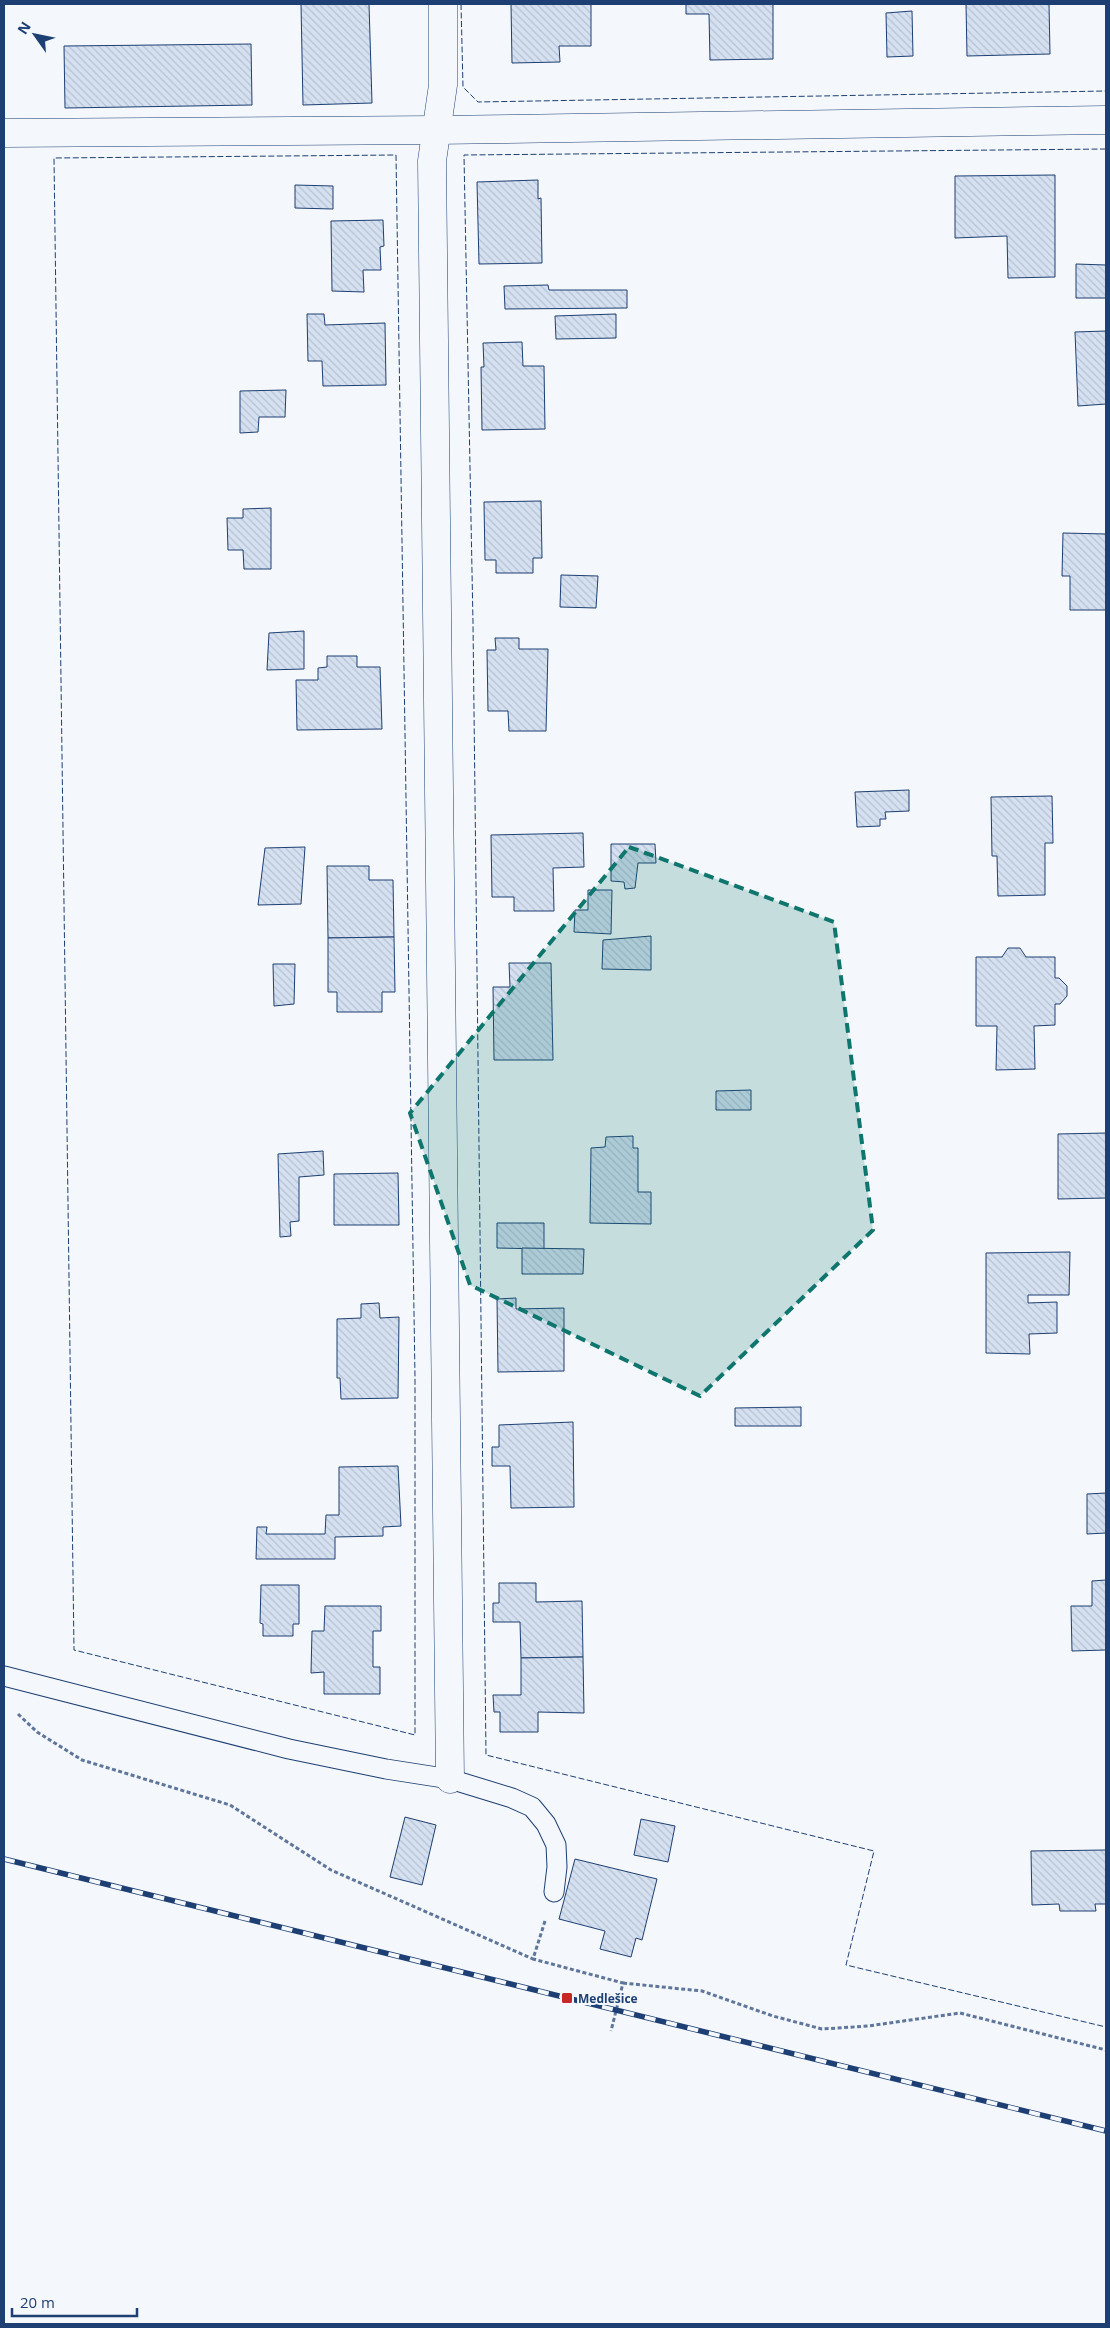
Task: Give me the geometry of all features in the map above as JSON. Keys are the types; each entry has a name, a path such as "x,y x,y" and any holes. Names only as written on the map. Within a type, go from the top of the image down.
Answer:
{"street":[{"path":"443,4 443,85 432,161 450,1779"},
{"path":"4,133 436,130 1106,120"}],"lane":[{"path":"4,1676 289,1749 386,1769 450,1779 512,1798 532,1807 546,1824 556,1844 557,1867 554,1892"}],"path":[{"path":"17,1713 37,1732 82,1760 230,1805 331,1870 533,1959 623,1983 702,1991 773,2016 822,2029 868,2026 960,2013 1106,2050"},
{"path":"533,1959 554,1892"},
{"path":"611,2031 623,1983"},
{"path":"608,1995 619,1998"}],"highlighted area":[{"path":"629,847 834,922 873,1230 700,1396 470,1285 410,1113"}],"building":[{"path":"301,4 369,4 372,103 303,105"},
{"path":"511,4 591,4 591,46 559,46 560,62 512,63"},
{"path":"686,4 773,4 773,59 710,60 709,14 686,14"},
{"path":"966,4 1049,4 1050,54 967,56"},
{"path":"912,11 913,56 887,57 886,13"},
{"path":"251,44 252,105 65,108 64,46"},
{"path":"1055,175 1055,277 1008,278 1007,236 955,238 955,176"},
{"path":"538,180 538,199 541,198 542,263 479,264 477,182"},
{"path":"295,185 333,186 333,209 295,208"},
{"path":"383,220 384,246 380,247 381,270 363,270 364,292 332,291 331,221"},
{"path":"1076,264 1106,265 1106,298 1076,298"},
{"path":"548,285 549,290 627,290 627,308 505,309 504,286"},
{"path":"307,314 324,314 325,325 385,323 386,385 323,386 322,361 308,361"},
{"path":"616,314 616,338 556,339 555,316"},
{"path":"1106,331 1106,404 1078,406 1075,332"},
{"path":"522,342 523,366 544,366 545,429 482,430 481,367 484,367 483,343"},
{"path":"286,390 285,417 259,417 258,432 240,433 240,391"},
{"path":"541,501 542,558 533,558 533,573 496,573 496,560 485,560 484,502"},
{"path":"271,508 271,569 244,569 243,550 228,550 227,518 243,518 243,509"},
{"path":"1063,533 1106,534 1106,610 1070,610 1070,576 1062,576"},
{"path":"561,575 598,576 596,608 560,607"},
{"path":"304,631 304,669 267,670 269,633"},
{"path":"495,638 519,638 519,649 548,649 546,731 509,731 508,711 488,711 487,650 496,650"},
{"path":"327,656 357,656 357,667 380,667 382,729 297,730 296,680 318,680 318,668 327,667"},
{"path":"909,790 909,811 885,812 886,819 880,819 880,826 857,827 855,792"},
{"path":"1052,796 1053,843 1045,843 1045,895 998,896 997,856 992,856 991,797"},
{"path":"583,833 584,867 553,868 554,911 514,911 514,897 492,897 491,835"},
{"path":"611,844 655,844 656,863 638,863 635,888 625,889 624,882 611,881"},
{"path":"305,847 301,904 258,905 265,848"},
{"path":"327,866 369,866 369,880 393,880 394,937 328,938"},
{"path":"588,890 612,890 611,934 574,932 575,910 588,910"},
{"path":"651,936 651,970 602,969 603,940"},
{"path":"394,937 395,992 382,992 382,1012 337,1012 337,992 328,992 328,938"},
{"path":"1008,948 1020,948 1026,957 1055,957 1055,978 1059,978 1067,986 1067,996 1060,1004 1055,1004 1055,1025 1034,1026 1035,1069 996,1070 997,1026 976,1026 976,957 1002,957"},
{"path":"509,963 551,963 553,1060 494,1060 493,987 510,987"},
{"path":"273,964 295,964 294,1004 274,1006"},
{"path":"751,1090 751,1110 716,1110 716,1091"},
{"path":"1106,1133 1106,1198 1058,1199 1058,1134"},
{"path":"633,1136 633,1148 638,1148 638,1192 651,1192 651,1224 590,1223 591,1148 605,1147 606,1137"},
{"path":"323,1151 324,1175 299,1177 299,1221 290,1222 291,1236 280,1237 278,1154"},
{"path":"398,1173 399,1225 334,1225 334,1174"},
{"path":"497,1223 544,1223 544,1249 497,1248"},
{"path":"522,1248 584,1249 583,1274 522,1274"},
{"path":"1070,1252 1069,1295 1028,1295 1028,1303 1057,1302 1057,1333 1029,1334 1030,1354 986,1353 986,1253"},
{"path":"516,1298 516,1309 564,1308 564,1371 498,1372 497,1299"},
{"path":"379,1303 380,1318 399,1317 398,1398 341,1399 340,1378 337,1378 337,1319 361,1318 361,1304"},
{"path":"801,1407 801,1426 735,1426 735,1408"},
{"path":"573,1422 574,1507 511,1508 510,1466 492,1466 492,1447 499,1447 499,1425"},
{"path":"398,1466 401,1526 383,1527 383,1536 335,1537 335,1559 256,1559 257,1527 267,1527 266,1534 325,1534 326,1515 339,1515 339,1467"},
{"path":"1106,1493 1106,1533 1087,1534 1087,1494"},
{"path":"1106,1580 1106,1650 1072,1651 1071,1606 1092,1606 1092,1581"},
{"path":"499,1583 536,1583 536,1602 582,1601 583,1657 521,1658 520,1622 493,1622 493,1603 499,1603"},
{"path":"261,1585 299,1585 299,1624 293,1624 293,1636 263,1636 263,1624 260,1623"},
{"path":"325,1606 381,1606 381,1631 373,1631 373,1667 380,1667 380,1694 324,1694 324,1672 311,1673 312,1631 324,1631"},
{"path":"583,1657 584,1713 538,1712 538,1732 500,1732 500,1712 494,1712 493,1695 521,1695 521,1658"},
{"path":"405,1817 436,1825 422,1885 390,1877"},
{"path":"641,1819 675,1826 668,1862 634,1855"},
{"path":"1106,1850 1106,1904 1095,1904 1096,1911 1060,1911 1059,1904 1032,1905 1031,1851"},
{"path":"575,1859 657,1879 642,1940 636,1938 631,1957 600,1949 605,1931 559,1919"}],"railway":[{"path":"4,1859 1106,2131"}],"fence":[{"path":"461,4 463,87 478,102 1106,91"},
{"path":"1106,149 464,155 473,623 486,1755 874,1851 846,1965 1106,2027"},
{"path":"396,155 415,1377 415,1735 74,1650 54,158 396,155"}],"place":[{"name":"Medlešice","path":"567,1998"}]}
